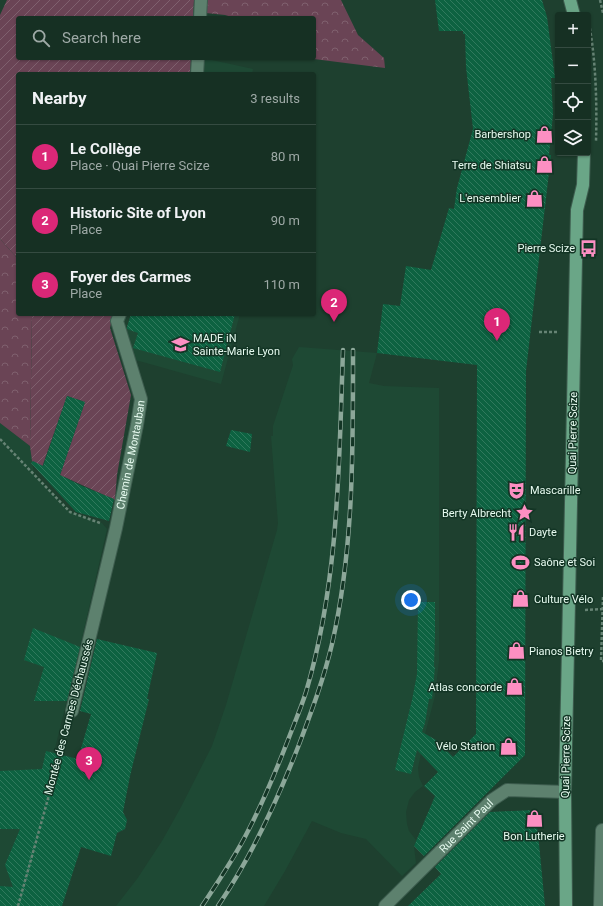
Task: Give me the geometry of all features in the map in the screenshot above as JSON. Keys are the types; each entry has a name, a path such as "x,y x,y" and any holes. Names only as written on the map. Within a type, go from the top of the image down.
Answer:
{"main road":[{"path":"570,0 573,12"},
{"name":"Quai Pierre Scize","path":"566,906 565,792 577,210 583,185 584,156"}],"street":[{"path":"200,16 201,0"},
{"path":"197,72 198,60"},
{"name":"Chemin de Montauban","path":"116,528 137,425 140,399 117,321 119,316"},
{"name":"Montée des Carmes Déchaussés","path":"72,711 116,528"},
{"name":"Rue Saint Paul","path":"385,906 492,800 506,790 565,792"},
{"path":"600,906 602,830"}],"path":[{"path":"600,0 603,13"},
{"path":"591,34 594,50 596,146"},
{"path":"539,332 562,332"},
{"path":"0,439 70,512 102,523"},
{"path":"603,597 601,661 603,661"},
{"path":"585,610 603,610"},
{"name":"Montée des Carmes Déchaussés","path":"18,906 72,711"}],"shaded area":[{"path":"203,60 212,60 253,69 252,72 200,72"},
{"name":"MADE iN Sainte-Marie Lyon","path":"130,316 239,316 221,384 132,359 126,329"},
{"path":"299,347 377,353 369,383 384,386 439,388 439,661 435,696 418,768 419,777 423,786 415,792 409,800 406,812 409,831 416,840 414,846 416,863 402,876 366,839 341,833 312,821 264,906 116,906 137,879 162,841 181,807 212,746 226,705 277,530 278,523 271,436 273,436 273,426 293,365 292,359"},
{"path":"0,423 30,446 34,474 70,512 102,523 107,529 80,647 16,906 0,906"}],"green space":[{"path":"7,0 194,0 193,16 16,16 16,60 191,60 190,72 16,72 16,257 0,239 0,15"},
{"path":"207,0 341,0 358,35 384,58 385,68 316,59 316,16 228,16 206,13"},
{"path":"0,239 16,257 16,316 32,316 30,446 0,423"},
{"path":"32,316 113,316 110,328 131,395 117,475 115,500 60,475 85,402 67,396 40,473 32,461 30,446"}],"building":[{"path":"435,0 542,0 547,17 555,78 551,78 553,114 549,155 551,155 526,371 525,755 424,856 414,846 435,796 424,786 438,772 417,750 411,774 395,770 417,674 418,602 435,602 435,667 432,699 429,699 422,732 436,740 453,757 476,734 477,365 377,353 383,304 400,306 406,266 431,270 449,208 454,209 457,188 473,129 466,67 465,34 463,34 463,31 439,31"},
{"name":"MADE iN Sainte-Marie Lyon","path":"130,316 234,316 220,372 133,348 138,333 127,329"},
{"path":"67,396 85,402 60,475 114,499 109,521 76,512 31,463 33,461 43,466"},
{"path":"231,430 252,434 250,452 226,446"},
{"path":"33,628 80,647 67,701 34,701 44,667 24,660"},
{"path":"97,639 157,653 147,699 149,699 130,776 123,812 127,820 125,829 117,833 111,856 81,847 62,906 0,906 0,886 13,887 5,865 20,829 0,829 0,771 42,769 46,751 78,759 91,714 80,711"},
{"path":"534,810 538,833 545,906 408,906 441,874 435,867 490,812"}],"railway":[{"path":"202,906 238,850 264,798 302,704 317,650 325,608 335,522 343,350"},
{"path":"218,906 264,827 283,785 313,706 332,644 345,571 351,498 353,350"}],"place":[{"name":"Barbershop","path":"544,134"},
{"name":"Terre de Shiatsu","path":"544,165"},
{"name":"L'ensemblier","path":"534,198"},
{"name":"Pierre Scize","path":"588,248"},
{"name":"Historic Site of Lyon","path":"334,322"},
{"name":"Le Collège","path":"497,341"},
{"name":"MADE iN Sainte-Marie Lyon","path":"180,344"},
{"name":"Mascarille","path":"517,490"},
{"name":"Berty Albrecht","path":"524,513"},
{"name":"Dayte","path":"516,532"},
{"name":"Saône et Soi","path":"521,562"},
{"name":"Culture Vélo","path":"521,599"},
{"name":"Pianos Bietry","path":"516,651"},
{"name":"Atlas concorde","path":"515,687"},
{"name":"Vélo Station","path":"508,746"},
{"name":"Foyer des Carmes","path":"89,780"},
{"name":"Bon Lutherie","path":"534,818"}]}
